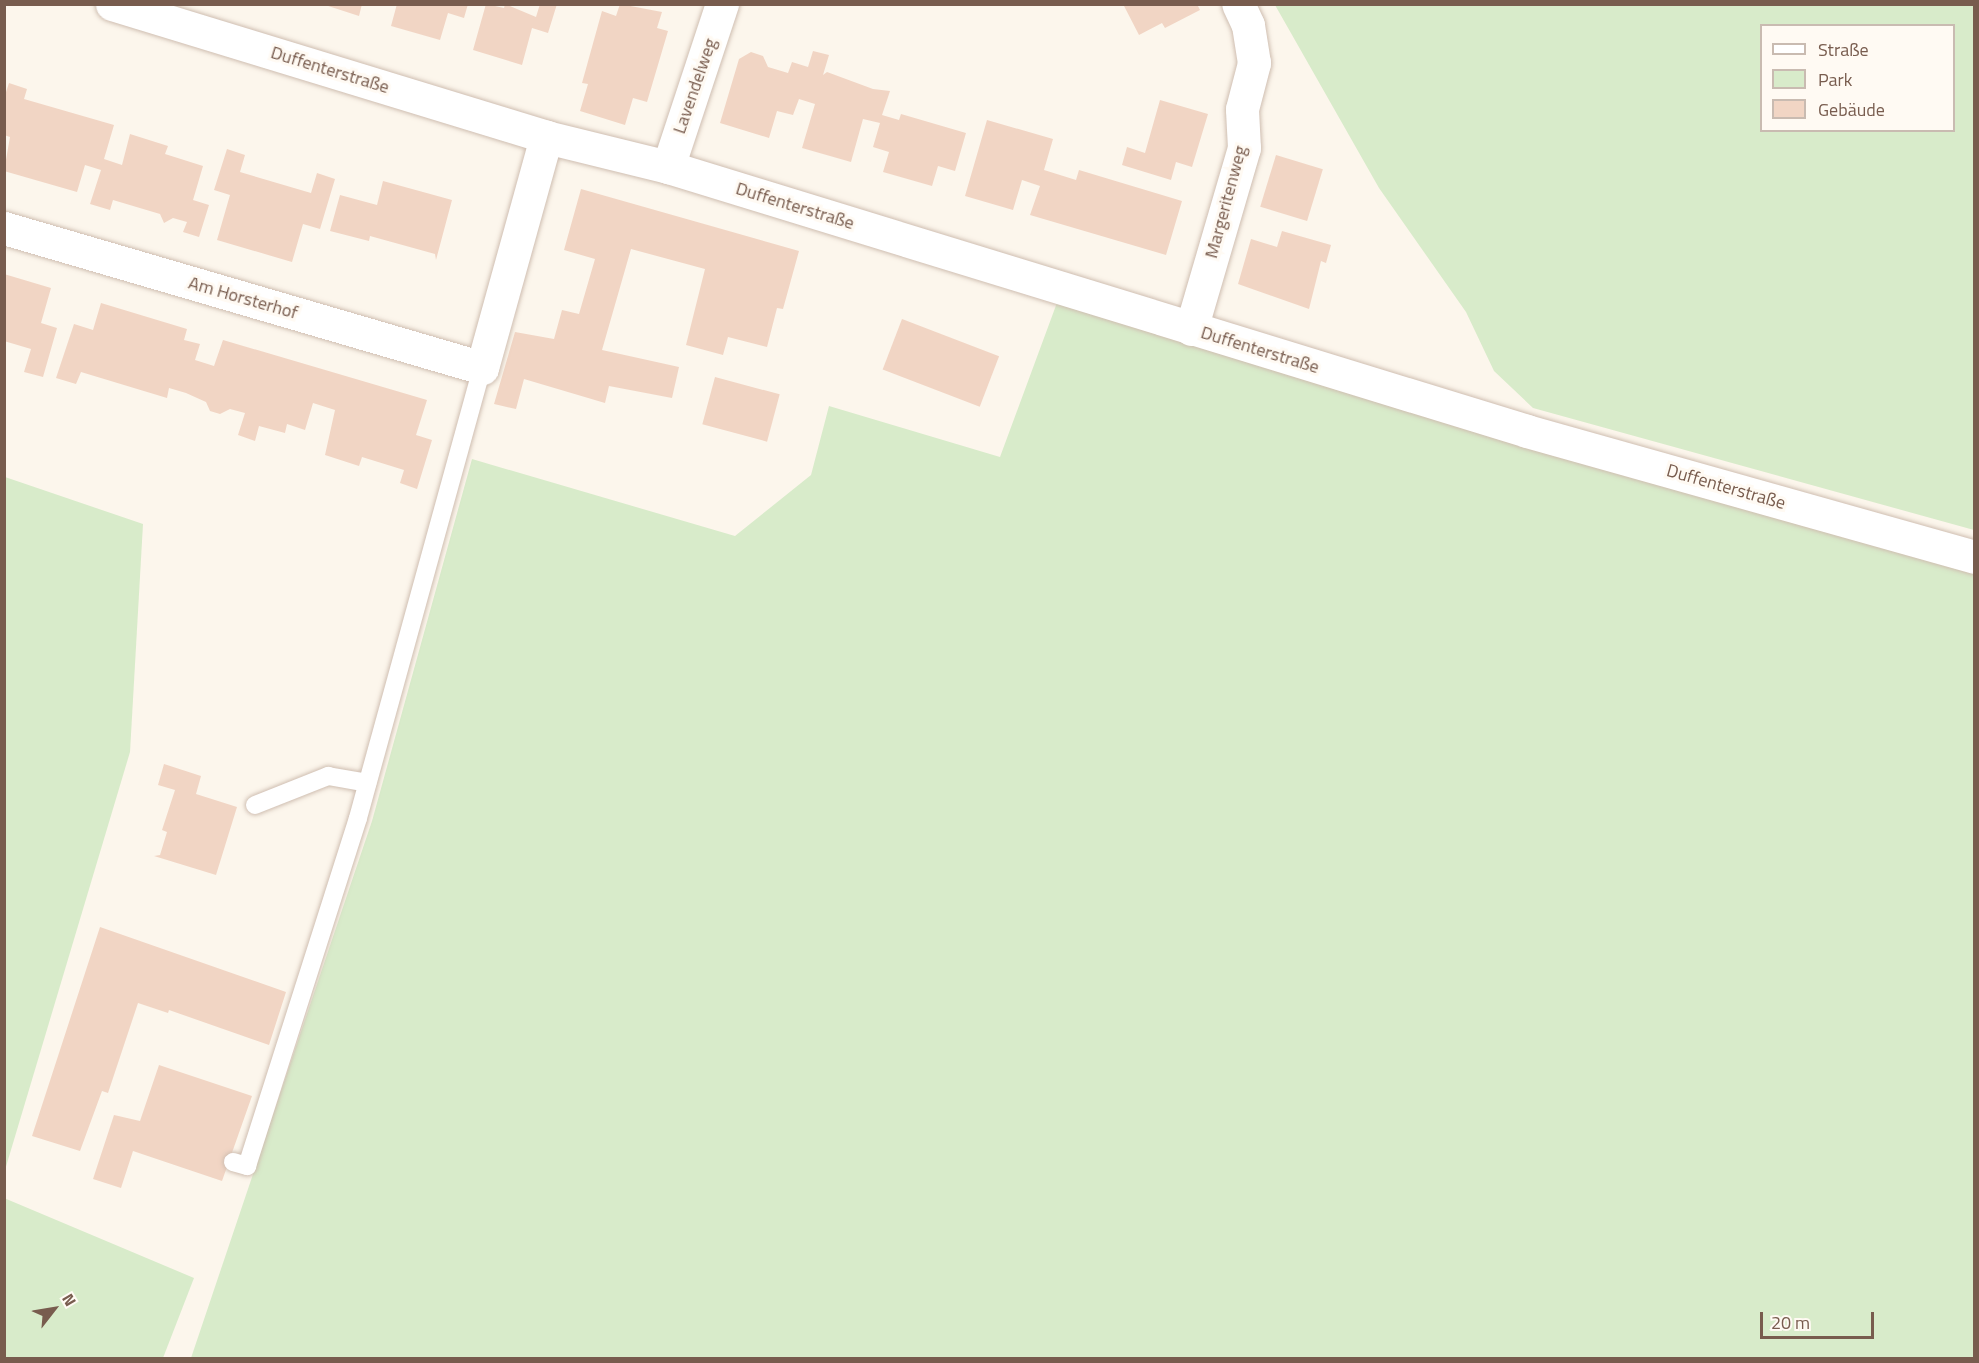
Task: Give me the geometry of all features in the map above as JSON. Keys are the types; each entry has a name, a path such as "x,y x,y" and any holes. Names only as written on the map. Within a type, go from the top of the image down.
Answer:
{"street":[{"name":"Duffenterstraße","path":"112,4 546,138 668,167 1527,431 1974,557"},
{"name":"Lavendelweg","path":"668,167 722,4"},
{"name":"Margeritenweg","path":"1191,329 1244,148 1242,109 1254,63 1248,25 1238,4"},
{"path":"483,368 546,138"},
{"name":"Am Horsterhof","path":"4,228 483,368"}],"lane":[{"path":"233,1162 247,1166 368,783 483,368"},
{"path":"255,806 328,777 368,783"}],"green space":[{"path":"1275,5 1974,5 1974,530 1533,408 1494,371 1466,312 1379,188"},
{"path":"1058,300 1974,565 1974,1358 191,1358 372,821 472,459 735,536 811,475 829,406 1000,457"},
{"path":"5,477 143,524 130,752 5,1170"},
{"path":"4,1198 194,1278 163,1358 5,1358"}],"building":[{"path":"322,4 362,4 359,16"},
{"path":"397,4 468,4 464,18 448,13 440,40 391,26"},
{"path":"486,4 504,8 505,4 536,17 540,4 557,4 548,33 532,28 522,65 473,50"},
{"path":"620,4 662,12 657,28 668,31 647,102 633,98 625,125 580,111 588,84 582,83 602,11 616,16"},
{"path":"1123,4 1197,4 1200,10 1165,28 1162,23 1139,35"},
{"path":"813,51 829,55 823,75 827,72 873,89 890,91 882,115 899,120 901,114 966,133 955,171 938,166 932,186 883,172 889,152 873,147 880,123 863,119 851,162 802,148 815,104 799,99 793,115 777,111 769,138 720,123 739,59 751,52 763,56 768,67 788,73 792,62 808,67"},
{"path":"9,83 27,89 24,99 114,125 104,159 122,165 130,134 168,146 165,154 203,166 193,200 209,205 199,237 183,232 187,222 173,218 164,223 160,214 113,200 110,210 90,204 101,170 85,165 77,192 4,171 10,137 4,135 4,98"},
{"path":"1160,100 1208,114 1192,167 1176,162 1171,180 1122,165 1127,147 1145,153"},
{"path":"987,120 1053,139 1044,170 1076,180 1079,170 1182,201 1166,255 1030,215 1040,186 1022,180 1013,210 965,196"},
{"path":"227,149 245,155 240,172 311,193 317,173 335,179 320,229 303,224 292,262 217,240 230,195 214,190"},
{"path":"1276,155 1323,169 1307,221 1260,207"},
{"path":"383,181 452,200 436,260 435,254 370,236 369,241 330,231 340,195 377,205"},
{"path":"581,189 799,251 783,309 777,308 767,347 728,337 723,355 686,345 705,269 631,249 602,350 679,367 672,398 609,386 605,403 524,379 516,409 494,404 515,332 554,339 562,310 579,314 595,259 564,250"},
{"path":"1282,231 1331,245 1326,263 1321,261 1309,309 1238,284 1251,239 1277,247"},
{"path":"4,274 51,288 41,323 57,328 43,377 24,372 31,349 4,341"},
{"path":"101,303 187,329 184,340 200,344 195,360 214,366 223,340 427,400 416,435 432,440 417,489 400,483 404,470 362,457 359,466 325,455 335,410 313,403 305,430 287,424 285,433 259,426 255,441 238,435 245,413 230,409 220,414 210,411 206,402 186,393 169,388 167,398 81,372 76,384 56,378 74,324 93,330"},
{"path":"902,319 999,356 980,407 883,369"},
{"path":"715,377 780,394 767,442 702,424"},
{"path":"164,764 201,776 196,794 237,807 216,875 154,856 160,855 167,832 162,830 175,790 158,785"},
{"path":"100,927 286,992 269,1045 169,1010 168,1013 138,1003 108,1093 102,1091 80,1151 32,1136"},
{"path":"159,1065 252,1096 222,1181 133,1151 121,1188 93,1179 114,1115 140,1121"}]}
